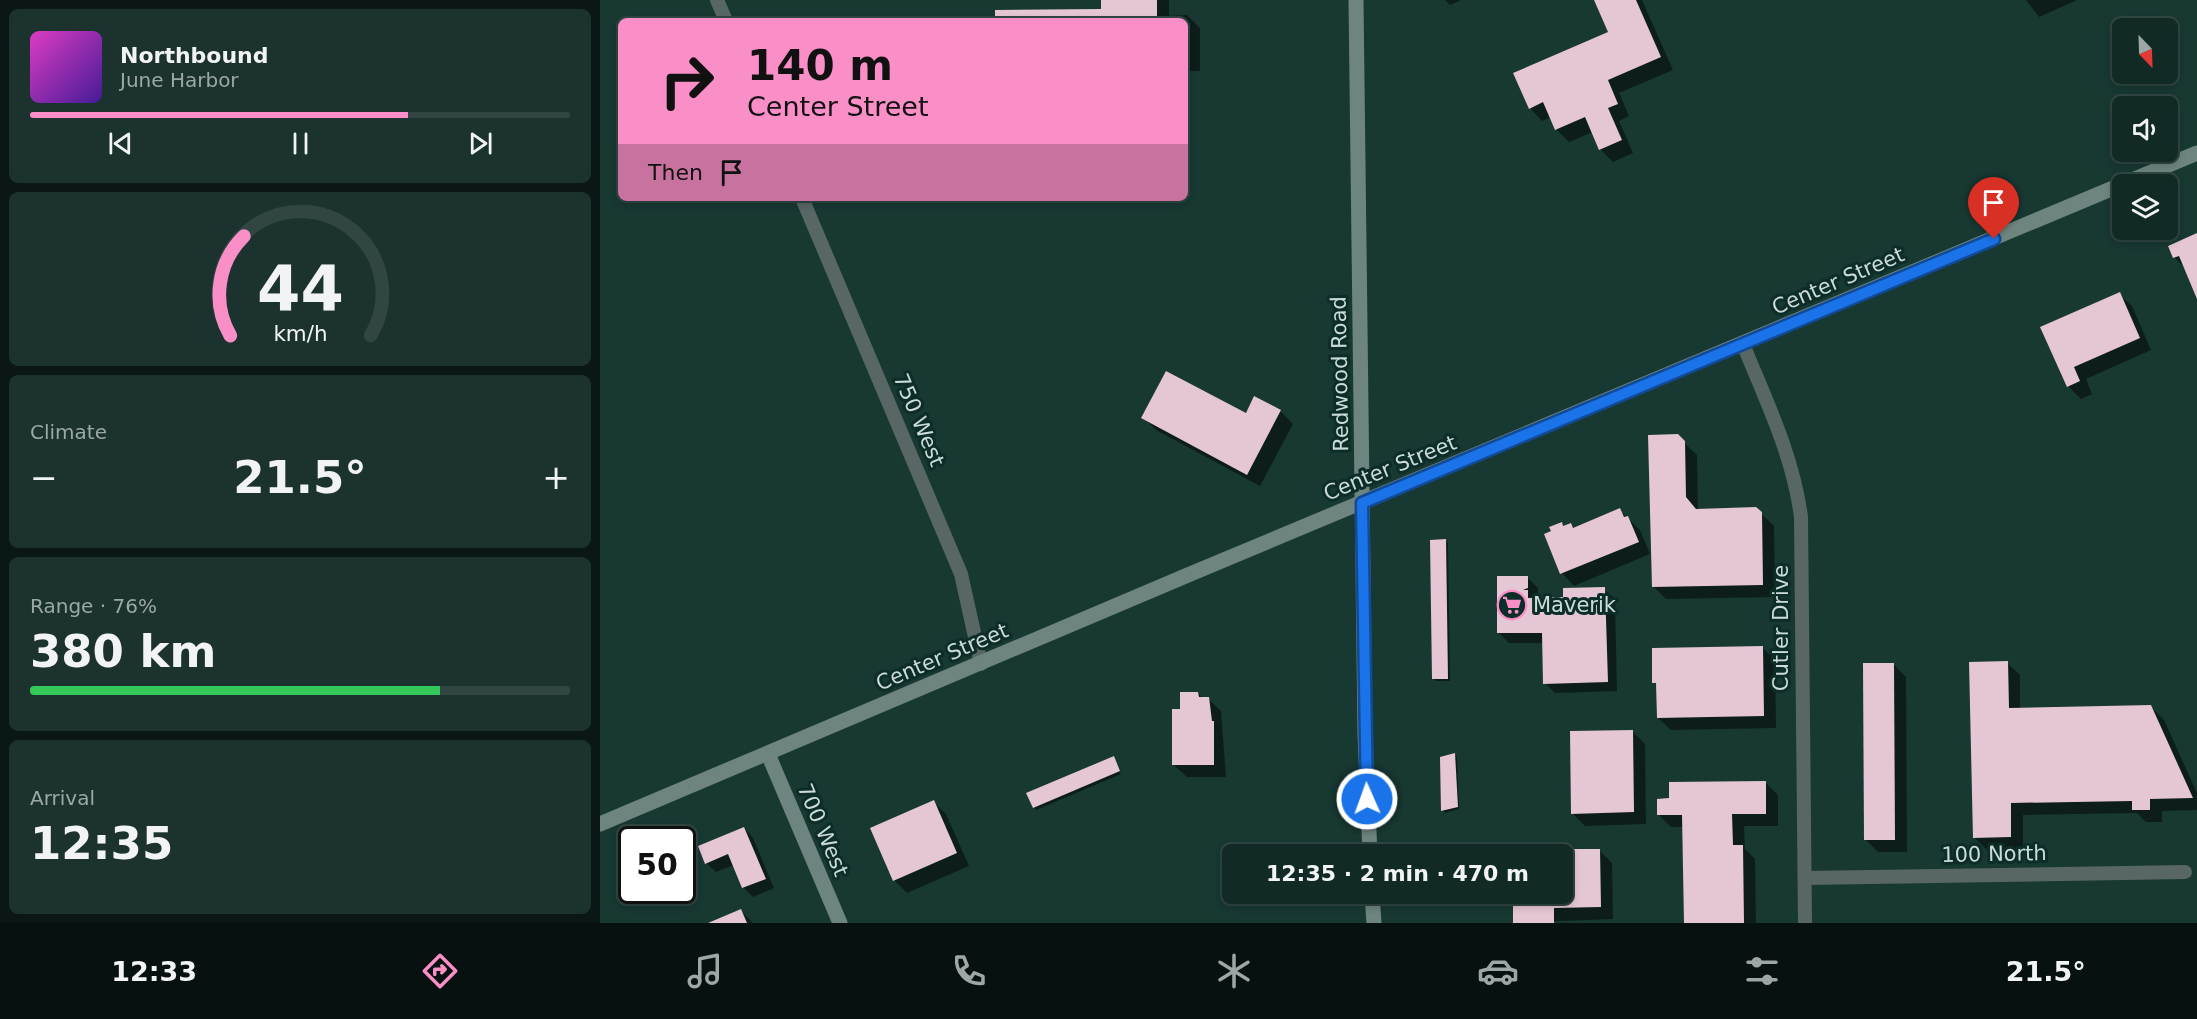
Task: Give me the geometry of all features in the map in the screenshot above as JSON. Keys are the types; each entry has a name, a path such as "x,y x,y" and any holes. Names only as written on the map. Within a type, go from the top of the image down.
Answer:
{"main road":[{"name":"Redwood Road","path":"1356,0 1365,734 1370,844"},
{"name":"Center Street","path":"600,824 2197,153"},
{"name":"700 West","path":"768,754 840,923"},
{"path":"1373,904 1374,923"}],"street":[{"path":"717,0 725,18"},
{"name":"750 West","path":"803,201 961,574 981,664"},
{"name":"Cutler Drive","path":"1743,344 1788,454 1796,483 1801,517 1805,923"},
{"name":"100 North","path":"1805,878 2185,872"}],"building":[{"path":"1101,0 1157,0 1157,18 995,18 995,10 1101,9"},
{"path":"1594,0 1636,0 1661,57 1608,80 1618,104 1608,108 1622,140 1599,150 1585,117 1555,130 1543,102 1529,109 1513,73 1608,32"},
{"path":"2197,233 2197,299 2179,256 2173,258 2168,246"},
{"path":"2120,292 2140,338 2074,367 2080,381 2067,387 2040,327"},
{"path":"1166,371 1246,413 1254,396 1281,410 1247,475 1141,418"},
{"path":"1678,434 1685,441 1686,497 1696,509 1756,507 1762,512 1763,585 1652,587 1648,435"},
{"path":"1620,508 1624,517 1628,516 1639,542 1560,574 1544,534 1551,531 1549,527 1562,522 1563,526 1571,523 1573,528"},
{"path":"1446,539 1448,679 1432,679 1430,540"},
{"path":"1497,576 1528,576 1528,588 1523,590 1528,590 1528,598 1563,597 1563,588 1605,587 1608,682 1543,684 1542,633 1497,633"},
{"path":"1763,646 1764,716 1657,718 1656,683 1652,683 1652,648"},
{"path":"2008,661 2009,708 2151,705 2193,798 2150,799 2150,810 2132,810 2132,801 2011,803 2011,837 1973,838 1969,662"},
{"path":"1863,663 1894,663 1895,840 1864,840"},
{"path":"1180,692 1198,692 1199,697 1209,697 1212,721 1214,721 1214,765 1172,765 1172,709 1180,709"},
{"path":"1633,730 1634,812 1571,814 1570,731"},
{"path":"1455,753 1458,807 1441,811 1440,757"},
{"path":"1114,756 1120,771 1033,808 1026,793"},
{"path":"1766,781 1766,814 1732,814 1733,845 1743,845 1744,923 1684,923 1682,815 1657,815 1657,799 1669,798 1669,782"},
{"path":"934,800 957,853 893,881 870,828"},
{"path":"744,827 766,879 742,888 728,854 705,864 698,846"},
{"path":"1573,849 1600,849 1601,907 1554,908 1554,923 1513,923 1513,904 1573,904"},
{"path":"741,909 747,923 708,923"}],"place":[{"name":"Maverik","path":"1512,605"}],"route":[{"path":"1367,799 1362,503 1994,239"}]}
